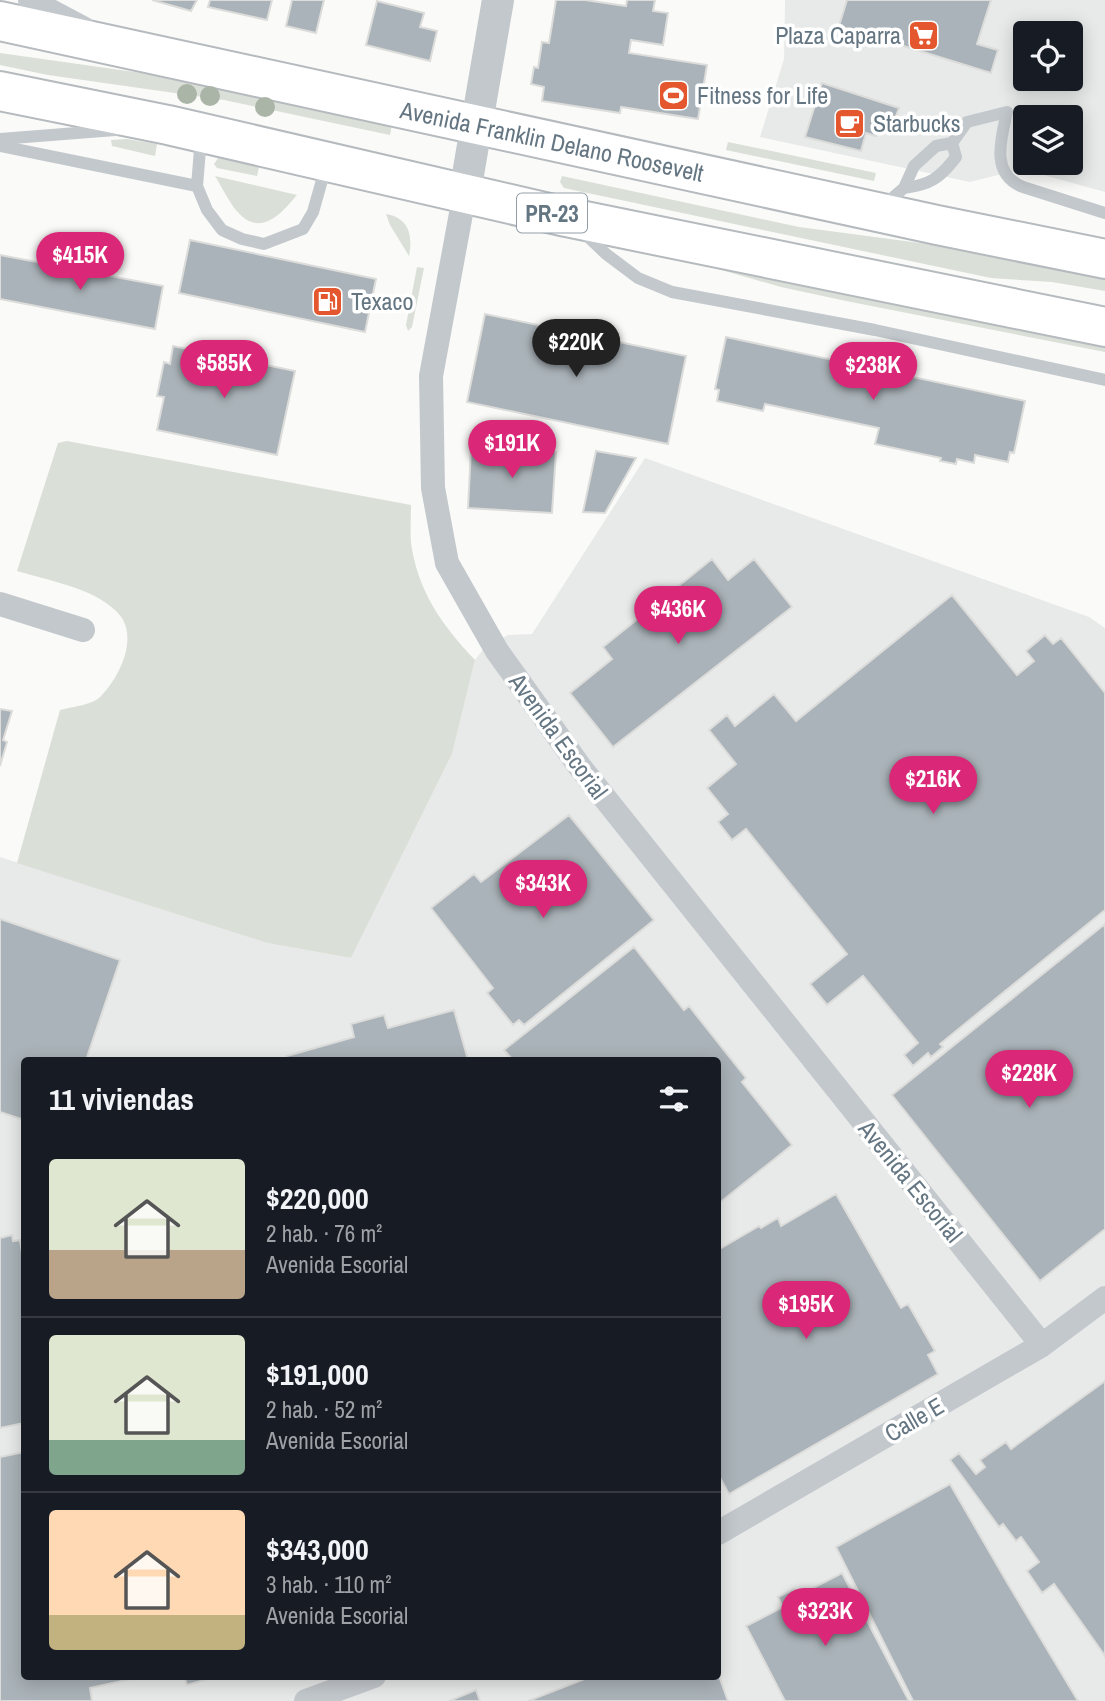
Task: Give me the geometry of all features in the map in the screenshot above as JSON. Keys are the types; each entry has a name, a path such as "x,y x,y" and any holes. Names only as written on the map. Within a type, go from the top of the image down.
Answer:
{"main road":[{"name":"Avenida Franklin Delano Roosevelt","path":"0,21 478,124 890,200 1105,259"},
{"name":"PR-23","path":"0,91 185,129 566,217 1105,327"}],"street":[{"path":"30,0 125,49"},
{"name":"Avenida Escorial","path":"499,0 431,376 433,488 447,564 497,651 580,767 1042,1345"},
{"path":"0,604 83,630"},
{"name":"Calle E","path":"721,1532 1042,1345 1105,1297"},
{"path":"311,1700 364,1680"}],"lane":[{"path":"890,200 914,166 936,146 952,144 967,122 1007,112 999,155 1002,168 1010,180 1023,187 1105,213"},
{"path":"0,139 185,129 197,186 207,210 222,230 242,239 264,244 303,229 313,212 326,161"},
{"path":"890,200 925,186 949,166 956,157 952,144"},
{"path":"0,146 197,186"},
{"path":"566,217 606,254 638,278 672,292 875,330 1105,380"}],"shaded area":[{"path":"785,0 1105,0 1105,192 1044,175 1083,175 1083,105 1013,105 1013,171 970,182 760,137 784,59"},
{"path":"0,53 177,78 392,124 390,135 224,100 48,75 0,65"},
{"path":"127,139 157,144 155,156 112,146 111,140"},
{"path":"728,142 876,173 874,181 726,150"},
{"path":"218,158 259,167 257,176 217,168 214,164"},
{"path":"215,176 297,195 272,219 258,223 242,217"},
{"path":"562,176 799,227 988,252 1105,276 1105,291 1052,282 991,278 564,188 560,182"},
{"path":"386,214 400,219 408,229 409,256 390,225"},
{"path":"712,261 1105,345 1105,352 781,287 711,267"},
{"path":"417,267 424,268 412,327 408,331 406,325"},
{"path":"67,441 411,505 411,543 419,577 442,621 475,660 452,754 351,958 267,943 17,863 60,710 87,704 100,697 120,667 127,643 123,620 106,603 82,590 17,571 58,443"},
{"path":"645,458 1089,617 1105,628 1105,1701 0,1701 0,857 267,943 351,958 452,754 475,660 485,647 508,635 532,634"}],"building":[{"path":"152,0 197,0 191,11"},
{"path":"210,0 272,0 267,20 208,7"},
{"path":"292,0 324,0 316,33 286,26"},
{"path":"556,0 585,0 626,6 627,0 655,0 653,11 668,13 663,45 631,40 629,53 707,65 698,119 621,107 620,113 542,101 544,87 531,84 534,67 538,68 542,42 549,43"},
{"name":"Plaza Caparra","path":"847,0 991,0 977,44 998,50 991,73 839,26"},
{"path":"377,1 424,13 420,27 437,31 430,61 366,45"},
{"name":"Starbucks","path":"822,83 899,108 896,116 876,136 866,133 861,151 805,137"},
{"path":"190,240 376,279 365,332 179,293"},
{"path":"0,255 163,286 155,329 0,299"},
{"path":"485,314 686,356 668,444 467,402"},
{"path":"726,337 1025,401 1014,453 1010,452 1008,462 975,455 974,463 957,459 956,464 940,461 941,458 875,444 879,428 765,404 763,411 717,401 719,390 715,389"},
{"path":"173,346 295,371 277,455 157,430 164,397 157,396 164,362 170,364"},
{"path":"471,448 556,452 552,513 468,508"},
{"path":"596,451 636,458 605,513 583,512"},
{"path":"712,559 728,580 754,559 792,607 613,747 570,693 612,659 603,647"},
{"path":"952,595 1017,675 1034,661 1026,651 1045,635 1053,644 1061,638 1105,693 1105,910 940,1044 943,1047 931,1057 928,1053 913,1066 904,1055 918,1043 863,976 827,1005 810,984 847,954 746,829 732,840 718,822 728,814 707,788 736,764 709,730 727,715 735,726 774,694 796,721"},
{"path":"0,709 12,711 3,740 7,742 0,766"},
{"path":"569,815 654,920 524,1025 519,1020 513,1025 487,993 493,988 431,908 474,874 481,882"},
{"path":"0,919 120,960 87,1057 21,1057 21,1119 0,1112"},
{"path":"1105,924 1105,1229 1040,1281 892,1095"},
{"path":"634,947 684,1010 689,1006 746,1078 742,1082 792,1145 721,1202 721,1057 510,1057 504,1050"},
{"path":"454,1010 467,1057 287,1057 354,1037 351,1024 384,1015 388,1028"},
{"path":"836,1194 901,1308 908,1304 935,1351 928,1355 938,1374 729,1494 721,1479 721,1248 778,1218 781,1226"},
{"path":"12,1235 13,1241 20,1240 21,1247 21,1424 0,1428 0,1238"},
{"path":"1105,1381 1105,1656 1054,1584 1042,1593 1027,1571 1039,1562 1021,1537 1016,1541 1003,1524 999,1527 950,1460 959,1453 976,1474 985,1467 980,1460 1006,1442 1011,1449"},
{"path":"21,1453 21,1680 126,1680 90,1688 92,1701 0,1701 0,1457"},
{"path":"950,1484 1078,1701 913,1701 836,1547"},
{"path":"842,1573 909,1701 785,1701 746,1626 783,1607 778,1597 794,1589 798,1596"},
{"path":"185,1680 204,1680 187,1685"},
{"path":"582,1680 720,1680 728,1701 528,1701"},
{"path":"476,1690 480,1701 449,1701"}],"place":[{"name":"Plaza Caparra","path":"924,35"},
{"name":"Fitness for Life","path":"674,95"},
{"name":"Starbucks","path":"850,123"},
{"name":"Texaco","path":"328,301"}]}
